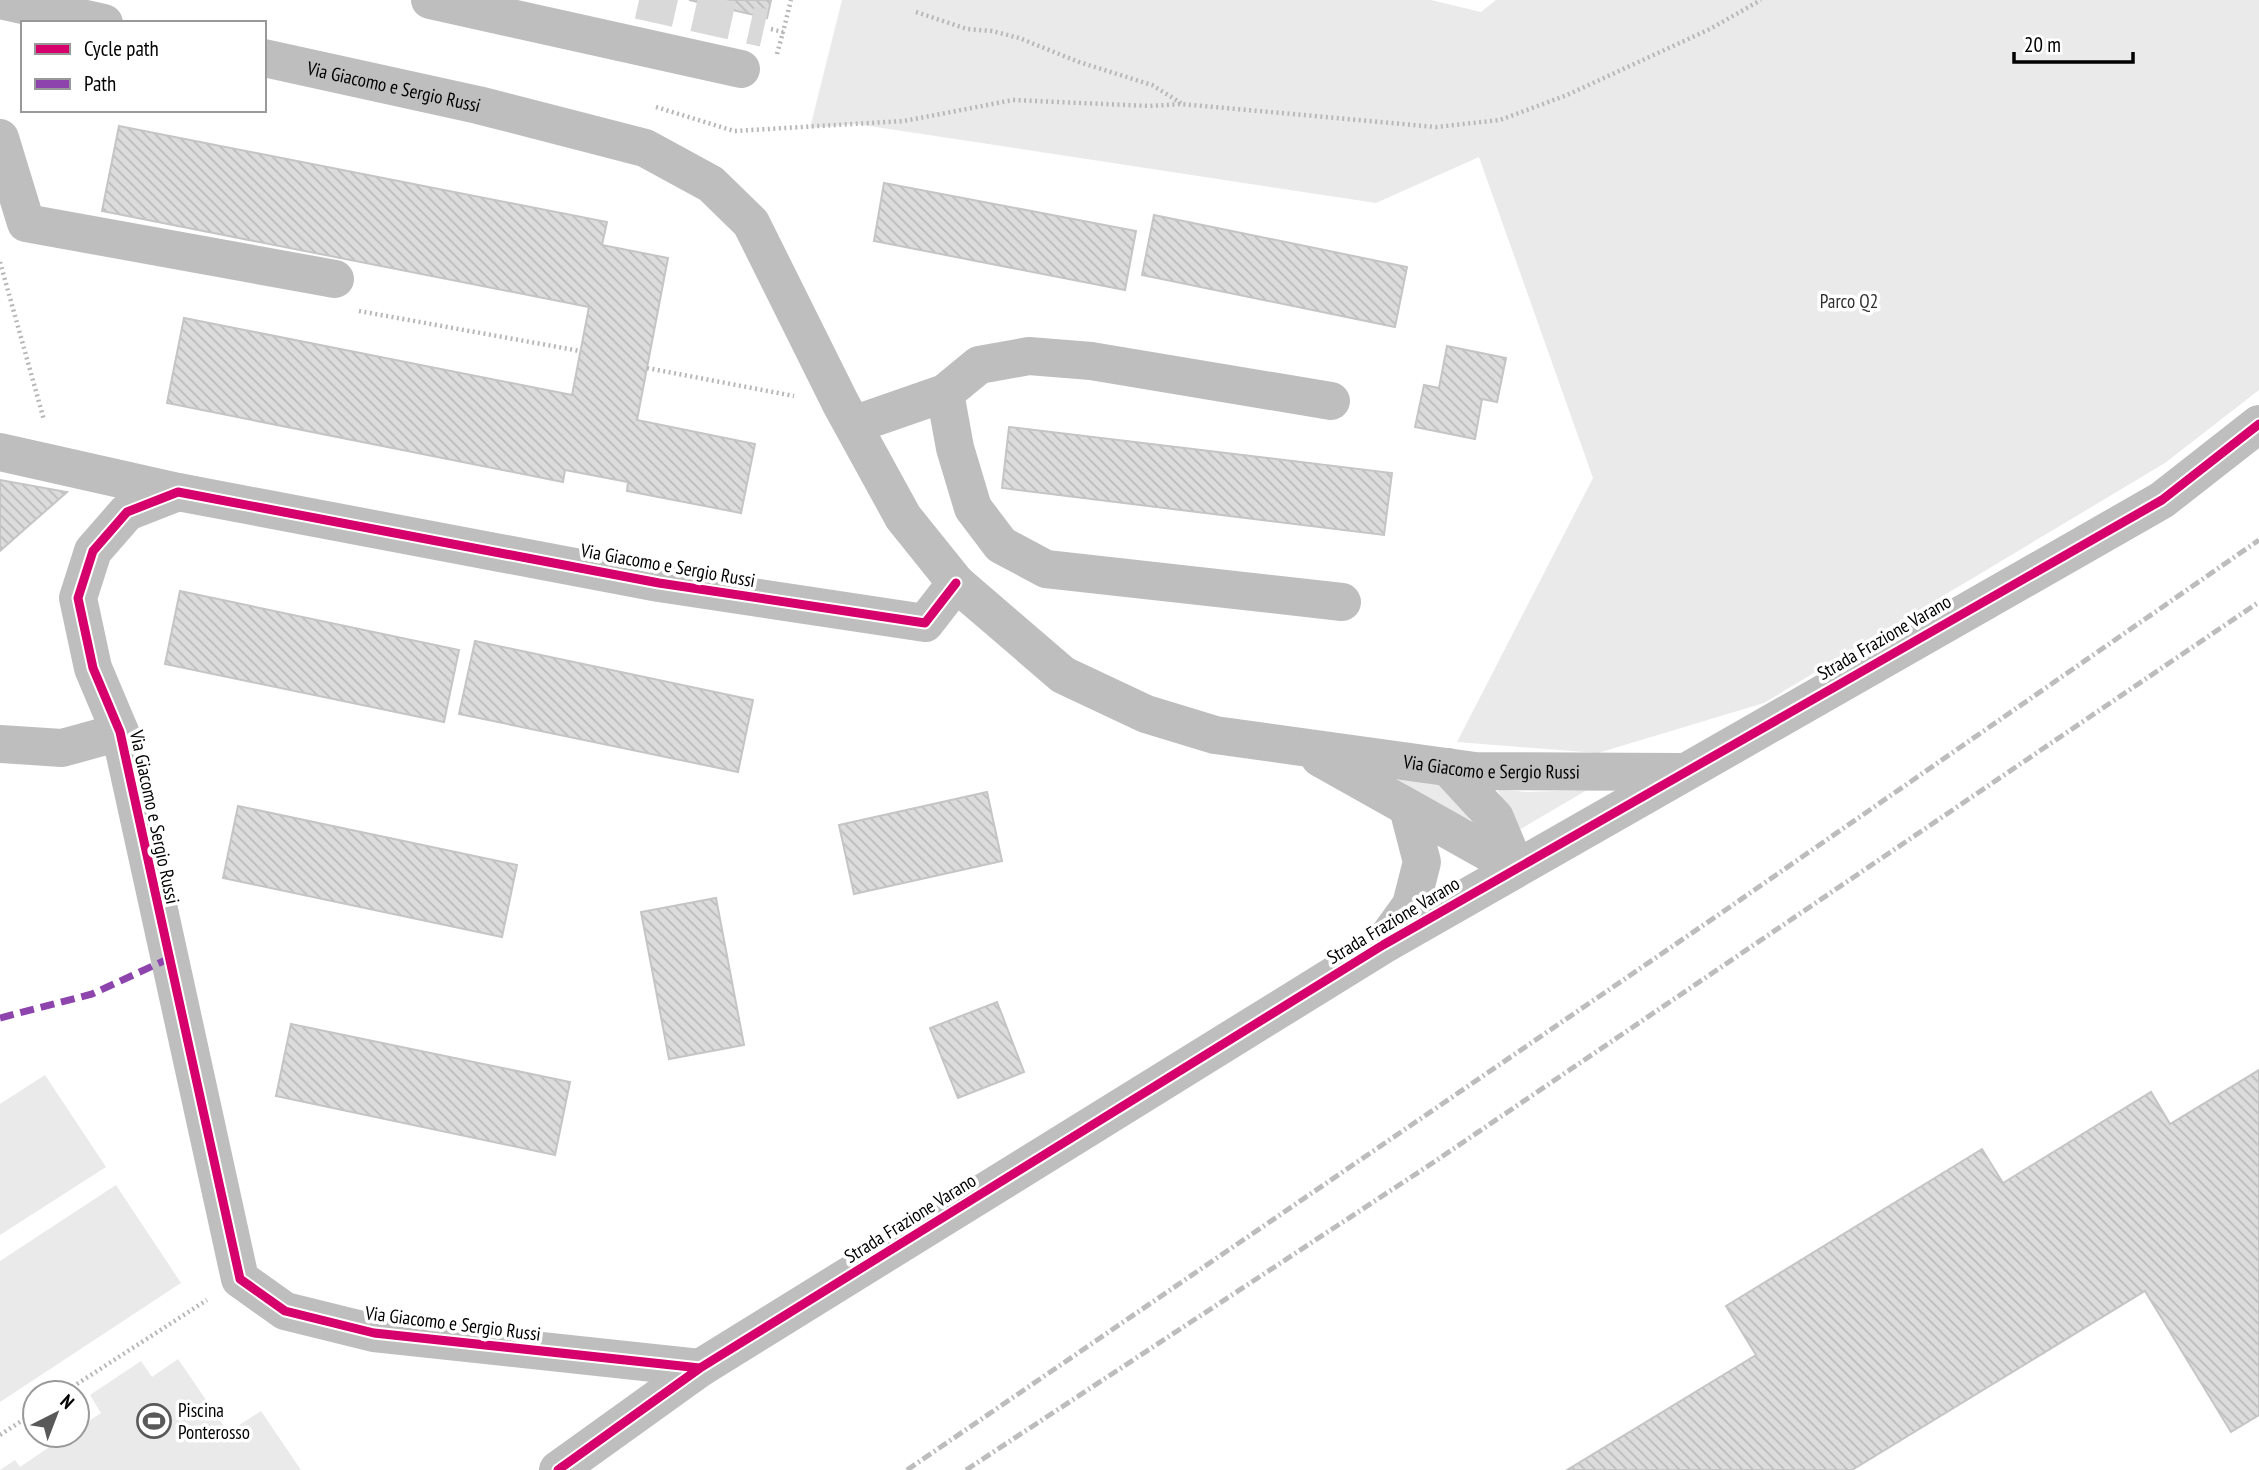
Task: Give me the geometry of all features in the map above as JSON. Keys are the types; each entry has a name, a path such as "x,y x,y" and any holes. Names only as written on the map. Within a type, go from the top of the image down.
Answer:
{"street":[{"path":"0,0 95,21"},
{"path":"429,0 741,69"},
{"name":"Via Giacomo e Sergio Russi","path":"266,58 478,105 645,148 712,184 751,223 847,415 903,517 956,583 1063,675 1146,714 1203,732 1303,748 1475,771 1683,772"},
{"path":"0,138 26,223 335,279"},
{"path":"847,415 945,393 979,365 1028,356 1091,361 1331,401"},
{"path":"945,393 955,448 973,508 1001,545 1046,569 1342,602"},
{"name":"Strada Frazione Varano","path":"558,1470 700,1368 1383,945 2162,500 2259,424"},
{"path":"0,452 178,492"},
{"name":"Via Giacomo e Sergio Russi","path":"700,1368 374,1333 285,1311 240,1279 120,732 93,668 78,598 93,551 127,512 178,492 659,583 925,624 956,583"},
{"path":"0,744 62,748 120,732"},
{"name":"Via Giacomo e Sergio Russi","path":"1303,748 1516,869"},
{"path":"1448,767 1495,818 1516,869"},
{"path":"1383,945 1411,905 1422,862 1408,808"}],"path":[{"path":"771,29 783,32 791,0"},
{"path":"648,105 734,131 904,121 1013,100 1150,106 1181,104 1436,128 1500,120 1567,95 1710,29 1761,0"},
{"path":"916,12 967,29 992,31 1018,38 1079,62 1116,72 1152,85 1181,104"},
{"path":"0,262 56,466"},
{"path":"647,368 847,415"},
{"path":"86,1379 240,1279"},
{"path":"0,1435 21,1421"}],"green space":[{"name":"Parco Q2","path":"842,0 1431,0 1481,12 1496,0 2259,0 2259,390 2165,463 1764,703 1598,753 1457,742 1593,478 1479,157 1376,203 856,124 810,128"},
{"path":"1370,762 1434,781 1473,815 1465,822"},
{"path":"1497,789 1527,792 1587,790 1519,830"},
{"path":"45,1075 106,1167 0,1235 0,1104"},
{"path":"116,1185 181,1283 35,1379 21,1379 21,1388 0,1402 0,1261"},
{"name":"Piscina Ponterosso","path":"178,1359 228,1432 261,1411 301,1470 0,1470 15,1460 20,1467 46,1449 91,1449 91,1420 101,1413 91,1394 141,1361 152,1377"}],"building":[{"path":"689,0 771,0 767,18"},
{"path":"119,126 607,222 602,245 668,258 637,420 755,444 741,513 627,491 628,482 565,470 563,482 167,403 184,318 572,395 589,307 102,211"},
{"path":"884,183 1136,231 1125,290 874,241"},
{"path":"1154,215 1407,267 1395,327 1142,275"},
{"path":"1447,346 1506,358 1497,402 1482,399 1475,439 1415,427 1424,385 1439,388"},
{"path":"1009,427 1392,473 1384,535 1002,488"},
{"path":"0,480 67,492 0,551"},
{"path":"180,591 459,650 444,722 165,664"},
{"path":"475,641 753,700 738,772 459,714"},
{"path":"987,792 1002,861 854,894 839,825"},
{"path":"238,806 517,865 502,937 223,878"},
{"path":"716,898 744,1045 669,1059 641,912"},
{"path":"997,1002 1024,1072 958,1098 930,1028"},
{"path":"291,1024 570,1082 555,1155 276,1096"},
{"path":"2259,1070 2259,1415 2231,1432 2145,1291 1852,1470 1567,1470 1756,1355 1726,1306 1982,1149 2003,1183 2151,1092 2170,1124"}],"tunnel":[{"path":"639,0 764,28"}],"railway":[{"path":"907,1470 1727,909 2259,540"},
{"path":"966,1470 1434,1162 2259,602"}],"marked path":[{"path":"0,1018 92,994 168,959"}],"cycle path":[{"path":"558,1470 700,1368 1383,945 2162,500 2259,424"},
{"path":"700,1368 374,1333 285,1311 240,1279 120,732 93,668 78,598 93,551 127,512 178,492 659,583 925,623 956,583"}],"place":[{"name":"Piscina Ponterosso","path":"154,1421"}]}
